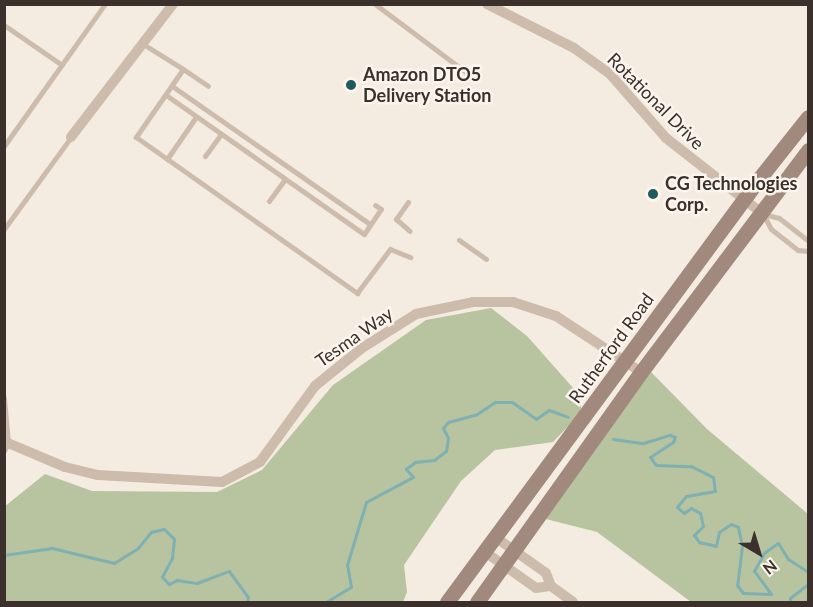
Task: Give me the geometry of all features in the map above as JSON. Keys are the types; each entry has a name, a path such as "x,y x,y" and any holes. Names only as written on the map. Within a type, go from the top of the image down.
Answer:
{"main road":[{"name":"Rutherford Road","path":"447,603 744,199 808,117"},
{"path":"477,603 641,372 763,214 808,150"}],"street":[{"path":"71,137 173,4"},
{"name":"Rotational Drive","path":"487,4 574,48 610,74 666,138 763,214"},
{"name":"Tesma Way","path":"6,447 65,467 98,475 222,482 261,462 315,386 362,348 416,314 473,302 513,302 536,308 589,334 641,372"},
{"path":"495,537 546,573 551,586 573,603"},
{"path":"484,552 536,588 551,586"}],"lane":[{"path":"4,146 105,4"},
{"path":"374,5 471,76"},
{"path":"4,25 62,65"},
{"path":"143,44 207,86"},
{"path":"183,69 136,137 357,293 390,249 410,257"},
{"path":"172,86 370,224"},
{"path":"166,95 364,234 381,209 375,205"},
{"path":"166,159 196,117"},
{"path":"205,156 221,134"},
{"path":"4,229 71,137"},
{"path":"269,201 285,179"},
{"path":"408,202 396,219 410,231"},
{"path":"763,214 779,218 808,241"},
{"path":"763,214 771,229 798,250 808,251"},
{"path":"459,240 486,259"},
{"path":"4,398 6,447"}],"green space":[{"path":"491,308 527,336 582,398 580,414 553,442 495,450 461,481 404,565 407,592 403,602 5,602 4,507 45,474 92,491 217,492 262,470 333,385 426,320"},
{"path":"651,372 707,429 808,514 808,602 691,602 597,532 542,518"}],"waterway":[{"path":"326,602 351,587 347,565 366,502 413,477 406,469 415,462 434,460 446,451 448,438 443,428 448,422 477,414 495,402 512,402 536,419 549,410 568,417"},
{"path":"613,439 643,443 670,435 675,437 673,442 650,457 656,465 691,466 713,477 715,491 686,496 677,507 684,513 691,508 700,513 703,526 694,535 699,542 716,546 719,532 731,524 738,527 742,546 737,585 743,593 771,594 754,571 764,553 778,543 788,559 808,572"},
{"path":"4,555 52,548 114,563 138,548 151,532 164,529 174,539 172,558 162,577 169,584 177,580 197,583 229,571 248,597 247,602"},
{"path":"790,602 790,598 808,584"}],"place":[{"name":"Amazon DTO5 Delivery Station","path":"351,85"},
{"name":"CG Technologies Corp.","path":"653,194"}]}
